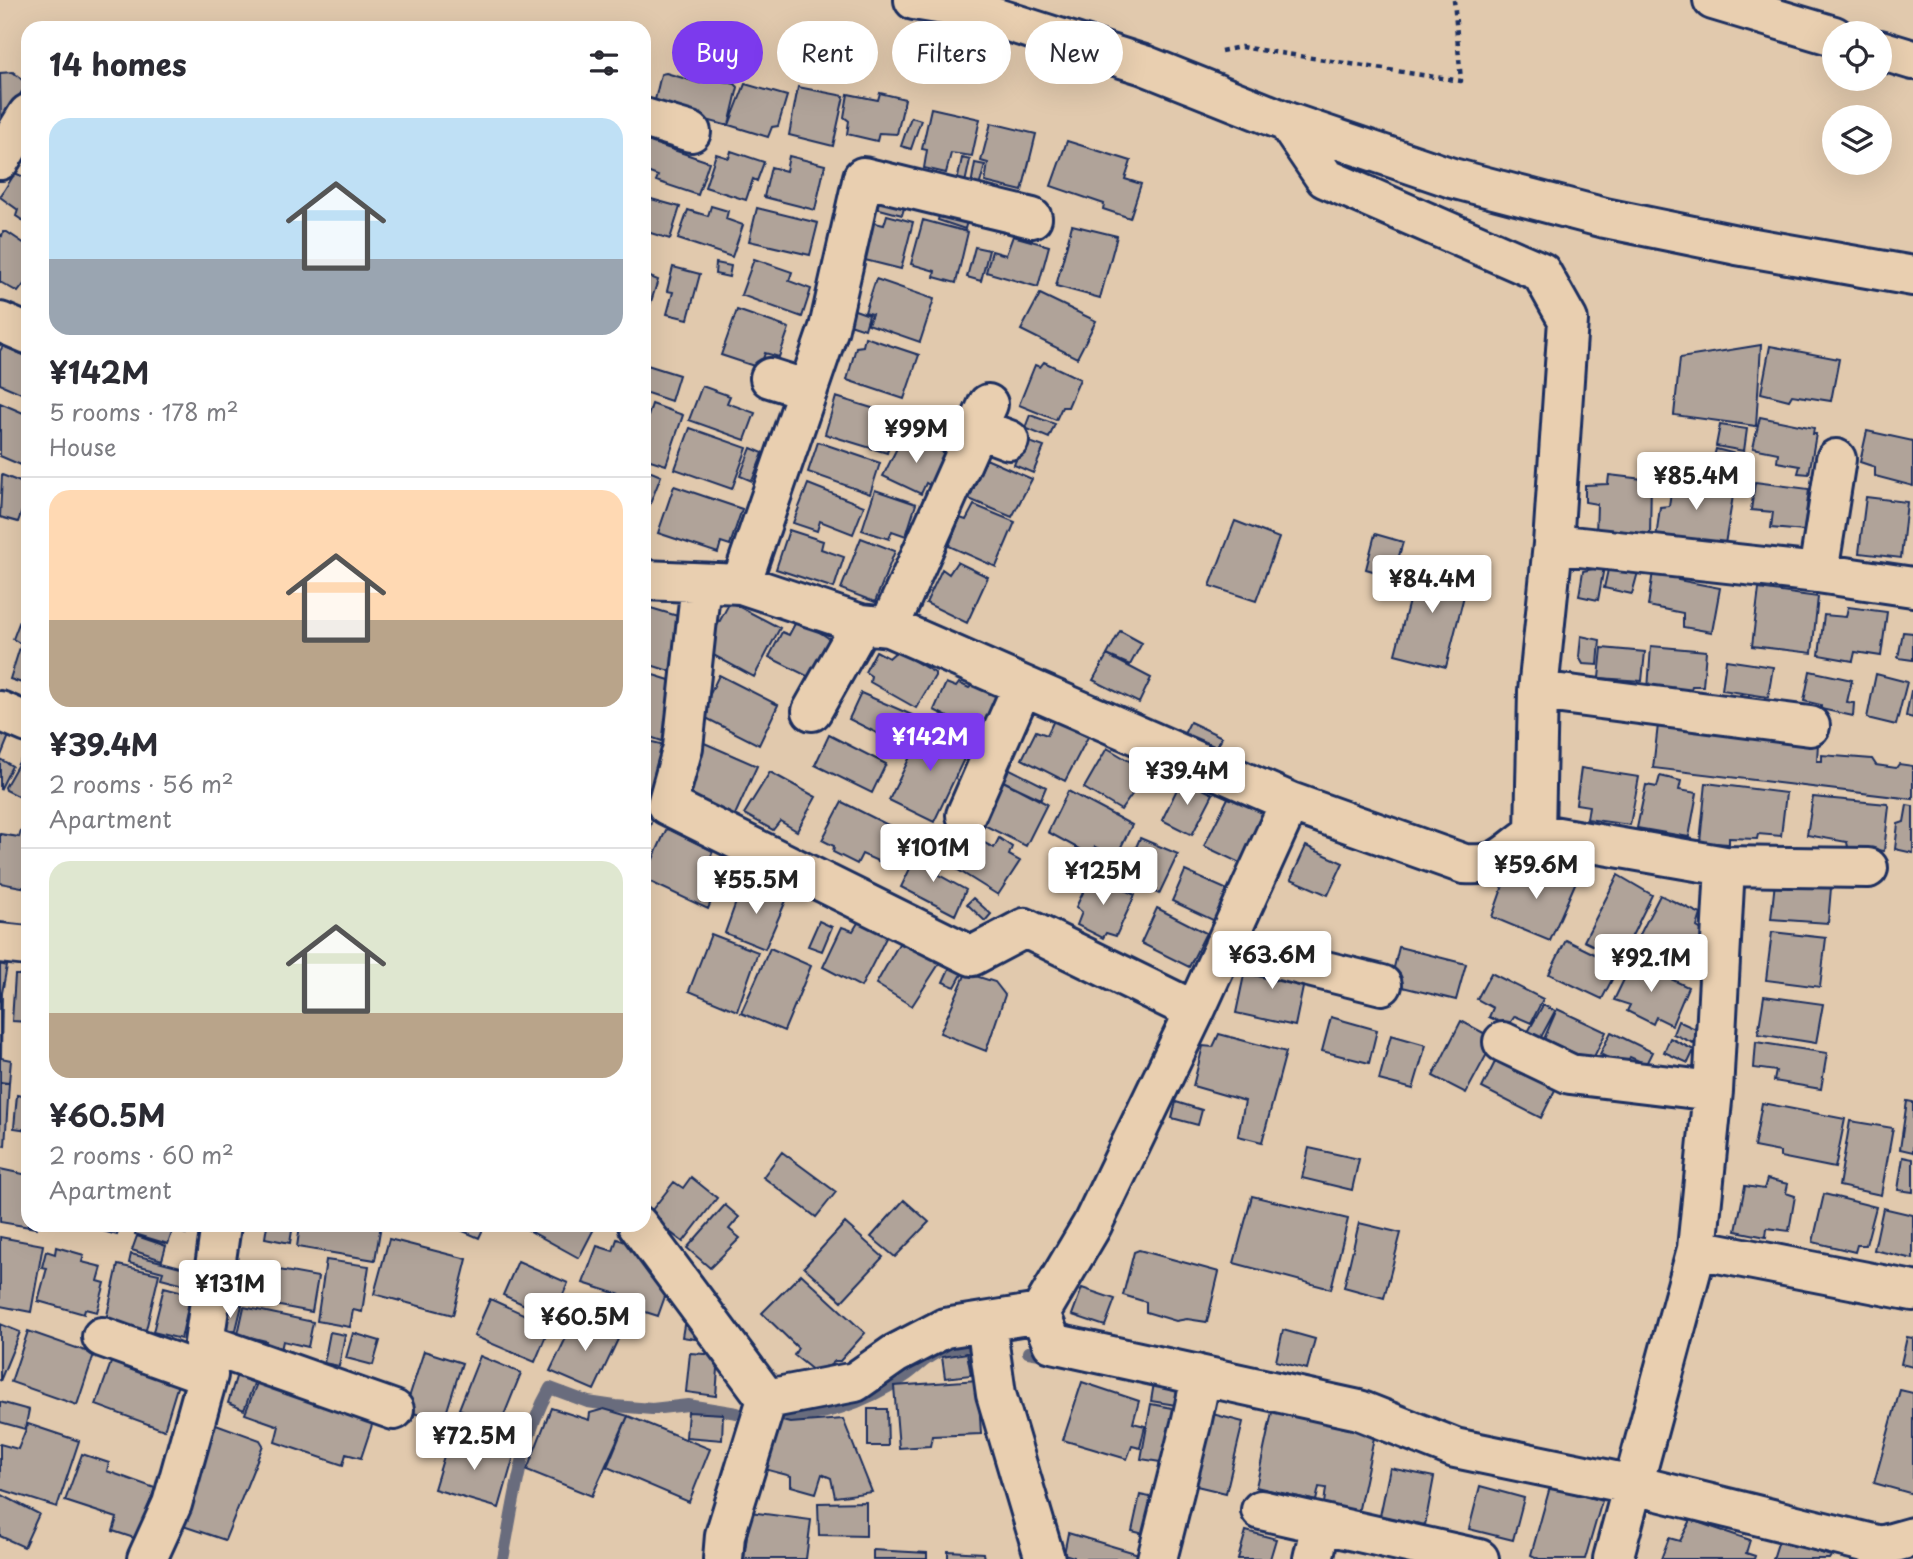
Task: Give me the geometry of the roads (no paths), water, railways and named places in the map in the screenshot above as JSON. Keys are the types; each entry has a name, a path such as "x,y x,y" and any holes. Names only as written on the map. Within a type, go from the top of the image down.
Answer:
{"street":[{"path":"914,0 968,9 1144,65 1287,122 1452,178 1605,218 1737,245 1913,275"},
{"path":"1713,0 1822,32"},
{"path":"1892,54 1913,60"},
{"path":"651,120 691,132"},
{"path":"1287,122 1325,178 1541,272 1568,320 1553,544 1538,691 1535,833"},
{"path":"741,584 829,328 863,177 1032,218"},
{"path":"0,322 21,331"},
{"path":"771,378 808,390"},
{"path":"812,711 875,626 991,424"},
{"path":"1818,573 1836,459"},
{"path":"1553,544 1818,573 1913,587"},
{"path":"651,580 741,584 875,626 1290,802 1464,863 1483,865 1503,859 1535,833 1724,866 1868,868"},
{"path":"701,583 683,747 667,805 972,956 1025,928 1195,1011"},
{"path":"966,815 1022,687"},
{"path":"1538,691 1810,726"},
{"path":"0,710 21,720"},
{"path":"767,1399 855,1382 895,1354 945,1328 1040,1313 1093,1225 1195,1011 1290,802"},
{"path":"1613,1559 1697,1249 1713,1091 1724,866"},
{"path":"0,943 21,945"},
{"path":"1224,946 1382,985"},
{"path":"1503,1042 1570,1074 1713,1091"},
{"path":"147,1559 172,1504 206,1359 220,1232"},
{"path":"643,1232 767,1399"},
{"path":"1697,1249 1913,1291"},
{"path":"1040,1313 1052,1343 1359,1410 1455,1448 1634,1485 1881,1546 1913,1537"},
{"path":"986,1323 996,1394 1045,1559"},
{"path":"102,1337 206,1359 394,1410"},
{"path":"1157,1559 1199,1387 1196,1374"},
{"path":"723,1559 725,1535 767,1399"},
{"path":"1261,1510 1317,1541 1479,1559"}],"waterway":[{"path":"771,1416 805,1416 840,1408 889,1386 939,1352 981,1343"},
{"path":"1028,1352 1051,1356"},
{"path":"503,1559 525,1449 550,1388 588,1402 615,1406 652,1409 688,1405 737,1413"}]}
